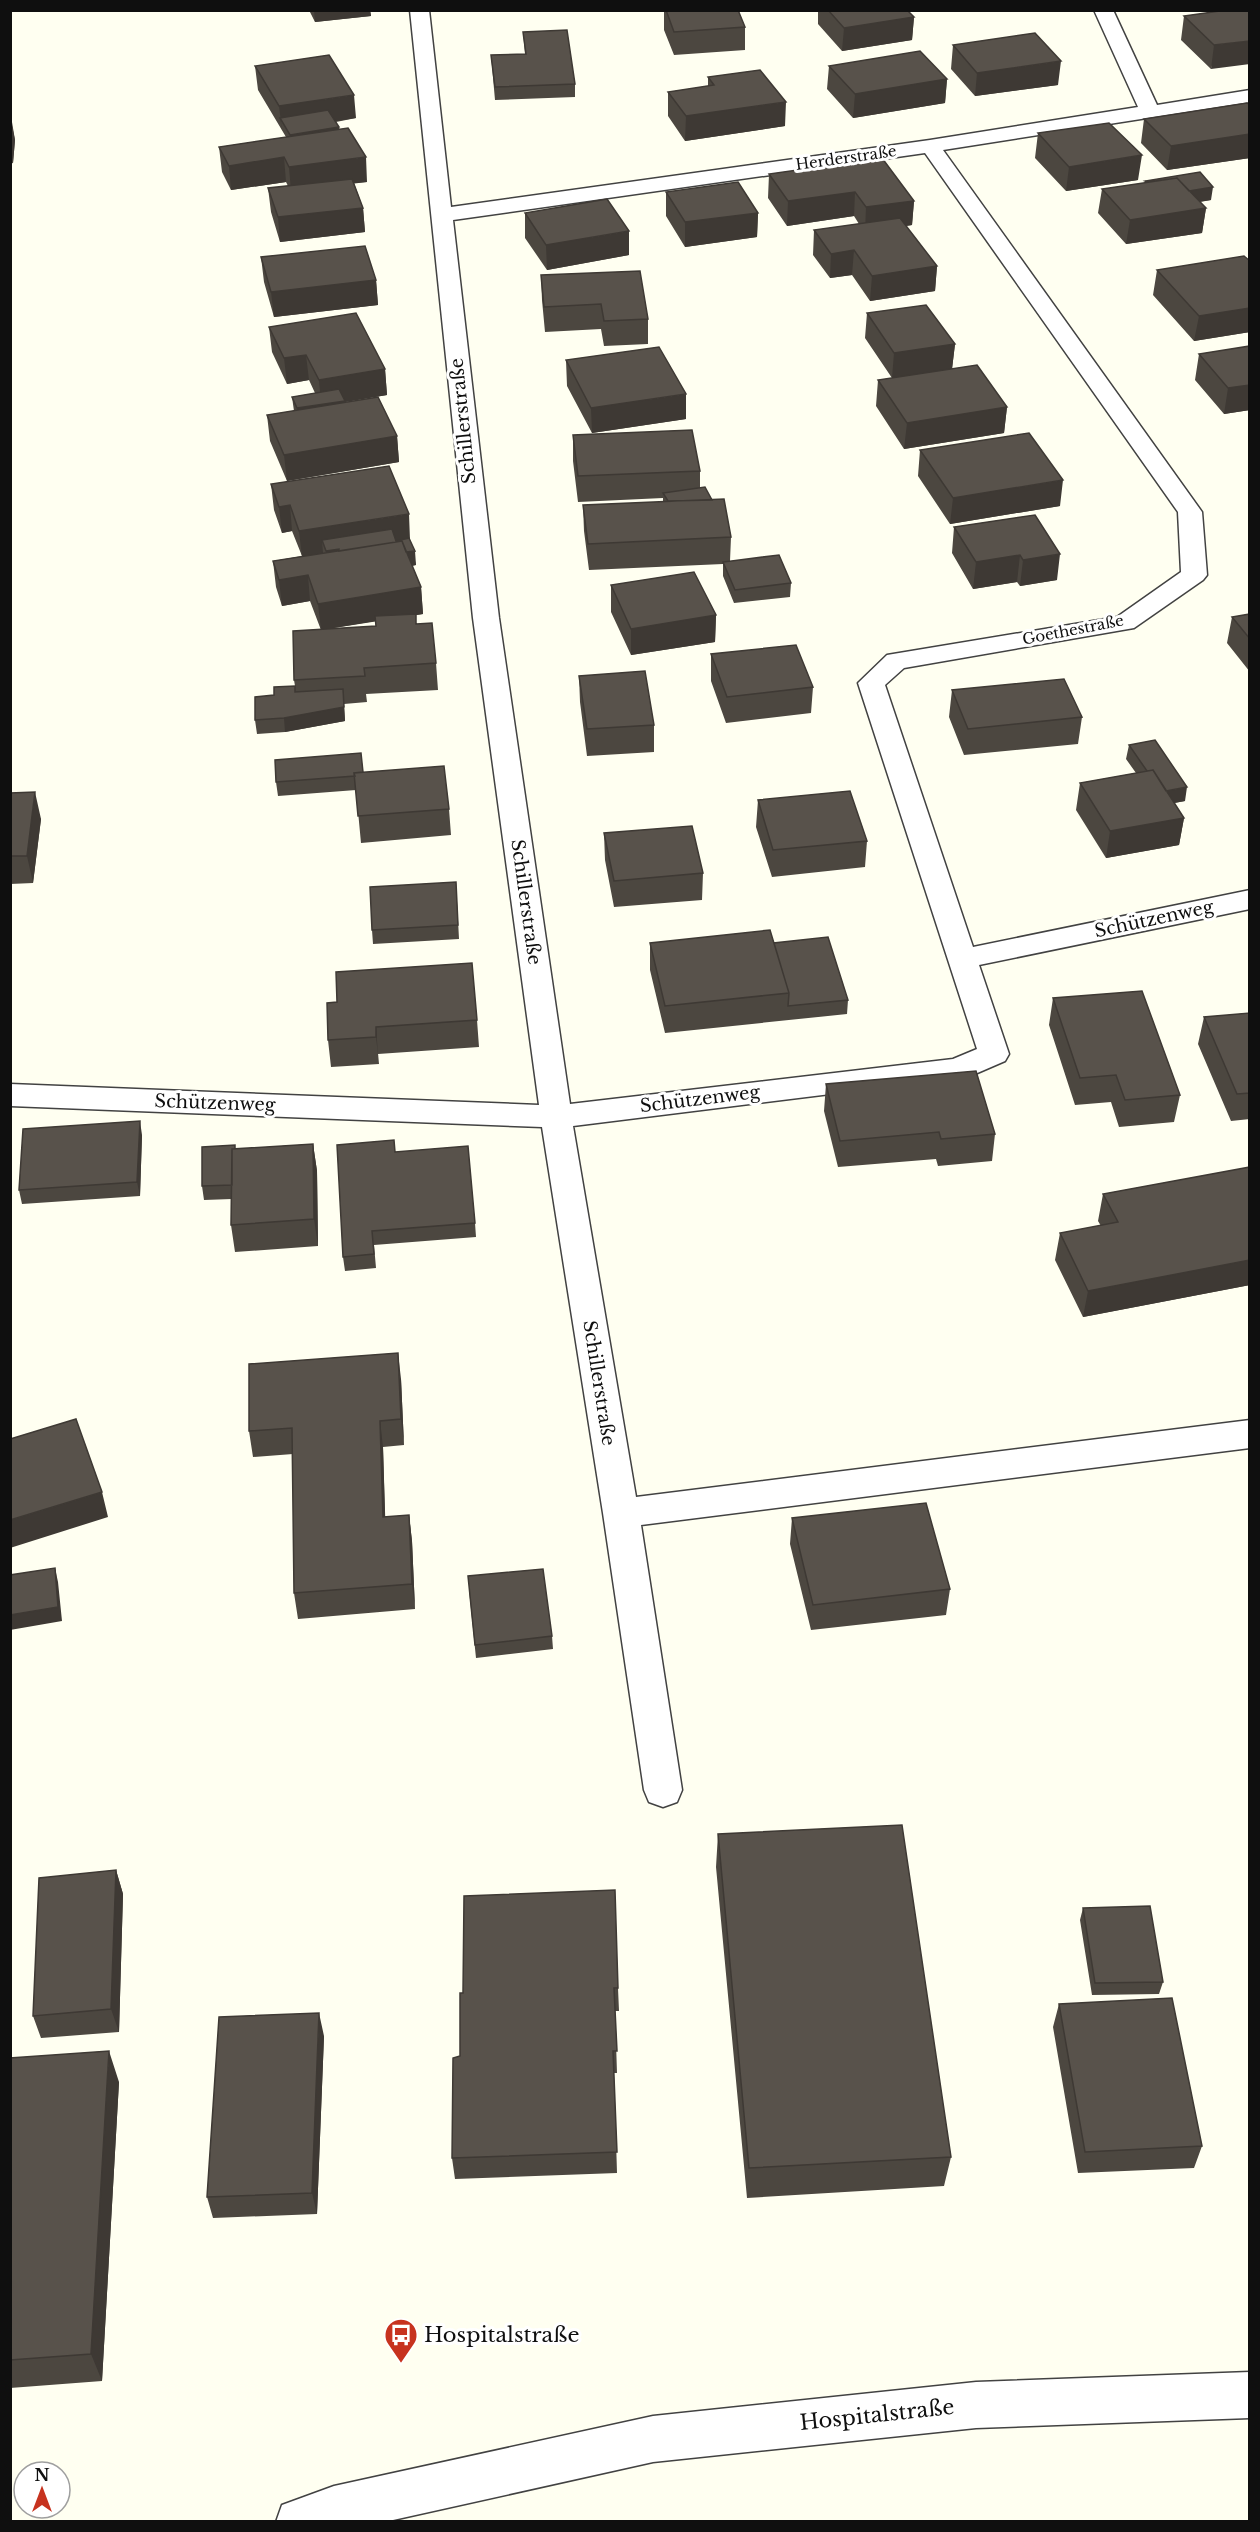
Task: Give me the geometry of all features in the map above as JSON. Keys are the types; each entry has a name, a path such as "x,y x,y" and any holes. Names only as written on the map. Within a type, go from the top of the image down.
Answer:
{"street":[{"name":"Schillerstraße","path":"419,10 477,546 555,1117 621,1514 663,1790"},
{"path":"1103,10 1151,113"},
{"name":"Herderstraße","path":"442,215 930,146 1250,96"},
{"name":"Goethestraße","path":"930,146 1190,512 1194,575 1125,623 896,660 871,683 962,959"},
{"name":"Schützenweg","path":"10,1095 555,1117 957,1069 994,1054 962,959 1250,899"},
{"path":"621,1514 1250,1434"},
{"name":"Hospitalstraße","path":"299,2522 334,2508 653,2439 976,2405 1250,2395"}],"building":[{"path":"666,10 738,10 745,27 674,32"},
{"path":"828,10 907,10 914,17 844,28"},
{"path":"1227,10 1250,10 1250,41 1214,45 1184,16"},
{"path":"567,30 575,84 495,87 491,55 526,54 523,32"},
{"path":"1035,33 1061,61 977,73 953,45"},
{"path":"920,51 947,79 855,94 829,66"},
{"path":"329,55 354,95 279,106 255,66"},
{"path":"760,70 786,102 686,116 668,92 714,85 708,77"},
{"path":"1247,103 1250,105 1250,134 1171,146 1144,119"},
{"path":"328,110 339,127 290,135 280,118"},
{"path":"1109,123 1142,155 1069,167 1038,133"},
{"path":"348,128 366,157 289,167 284,157 229,166 219,147"},
{"path":"882,158 914,201 866,207 855,192 788,201 769,174"},
{"path":"1200,172 1213,187 1189,191 1177,178 1145,181"},
{"path":"1177,178 1206,208 1130,220 1102,189"},
{"path":"352,179 363,208 278,217 268,188"},
{"path":"738,182 758,213 685,222 666,192"},
{"path":"607,199 629,231 546,245 525,213"},
{"path":"900,218 937,266 872,276 854,250 831,254 814,230"},
{"path":"365,246 376,280 271,292 261,257"},
{"path":"1244,256 1250,261 1250,308 1199,316 1157,270"},
{"path":"640,271 648,319 604,321 601,304 544,307 541,275"},
{"path":"926,305 955,344 894,353 867,313"},
{"path":"356,313 385,369 319,380 306,355 284,358 269,327"},
{"path":"1250,346 1250,385 1228,388 1199,354"},
{"path":"659,347 686,394 591,408 566,360"},
{"path":"977,365 1007,407 907,423 878,380"},
{"path":"339,389 345,401 297,408 292,397"},
{"path":"378,397 397,436 284,455 267,415"},
{"path":"692,430 700,471 578,476 573,435"},
{"path":"1029,433 1063,480 953,498 920,450"},
{"path":"389,466 409,514 299,531 290,505 279,507 271,484"},
{"path":"705,487 712,500 668,501 663,493"},
{"path":"724,499 731,537 588,544 583,505"},
{"path":"1035,515 1060,554 1023,560 1020,555 976,562 954,527"},
{"path":"392,529 396,541 409,538 415,551 406,552 402,541 326,551 322,540"},
{"path":"402,541 421,587 318,604 308,575 279,580 273,561"},
{"path":"779,555 791,583 735,590 723,562"},
{"path":"694,572 716,615 631,629 611,585"},
{"path":"416,614 416,624 432,623 436,663 364,668 365,676 294,680 293,631 376,626 375,616"},
{"path":"1250,614 1250,639 1232,617"},
{"path":"796,645 813,687 727,697 711,654"},
{"path":"645,671 654,725 587,729 579,676"},
{"path":"1064,679 1082,717 968,729 952,690"},
{"path":"295,686 295,692 343,689 344,707 284,718 255,720 255,697 274,695 274,687"},
{"path":"1155,740 1187,787 1166,791 1153,770 1147,771 1129,745"},
{"path":"361,753 363,772 354,773 355,776 276,782 275,760"},
{"path":"444,766 449,809 358,816 354,773"},
{"path":"1153,770 1184,818 1110,831 1080,783"},
{"path":"850,791 867,841 773,850 758,800"},
{"path":"35,792 27,856 10,856 10,793"},
{"path":"692,826 703,873 614,881 604,833"},
{"path":"456,882 458,925 372,930 370,887"},
{"path":"770,930 789,993 665,1006 650,943"},
{"path":"828,937 848,1000 788,1006 789,993 774,943"},
{"path":"472,963 477,1020 376,1027 376,1037 328,1040 327,1003 337,1002 336,972"},
{"path":"1142,991 1180,1095 1125,1100 1116,1075 1080,1078 1053,998"},
{"path":"1250,1013 1250,1093 1237,1094 1204,1017"},
{"path":"976,1071 995,1134 941,1139 939,1132 840,1141 826,1084"},
{"path":"140,1121 137,1182 19,1190 23,1129"},
{"path":"394,1140 395,1152 468,1146 475,1223 372,1231 374,1254 343,1257 337,1145"},
{"path":"313,1144 314,1219 231,1225 232,1149"},
{"path":"235,1145 235,1149 232,1149 232,1185 202,1186 202,1147"},
{"path":"1250,1167 1250,1260 1088,1291 1060,1233 1118,1222 1103,1194"},
{"path":"398,1353 401,1419 380,1421 383,1517 409,1515 412,1584 294,1593 292,1428 249,1431 249,1364"},
{"path":"76,1419 102,1492 10,1520 10,1439"},
{"path":"926,1503 950,1589 813,1605 792,1518"},
{"path":"55,1568 58,1607 10,1615 10,1575"},
{"path":"543,1569 552,1636 475,1645 468,1576"},
{"path":"902,1825 951,2157 749,2168 718,1834"},
{"path":"116,1870 111,2009 33,2016 39,1878"},
{"path":"615,1890 618,1988 614,1988 617,2051 613,2051 617,2152 452,2158 453,2058 460,2056 464,1896"},
{"path":"1150,1906 1163,1982 1095,1983 1083,1908"},
{"path":"1172,1998 1202,2146 1085,2152 1059,2004"},
{"path":"319,2013 312,2193 207,2197 219,2017"},
{"path":"109,2051 91,2354 10,2360 10,2058"}],"place":[{"name":"Hospitalstraße","path":"401,2364"}]}
